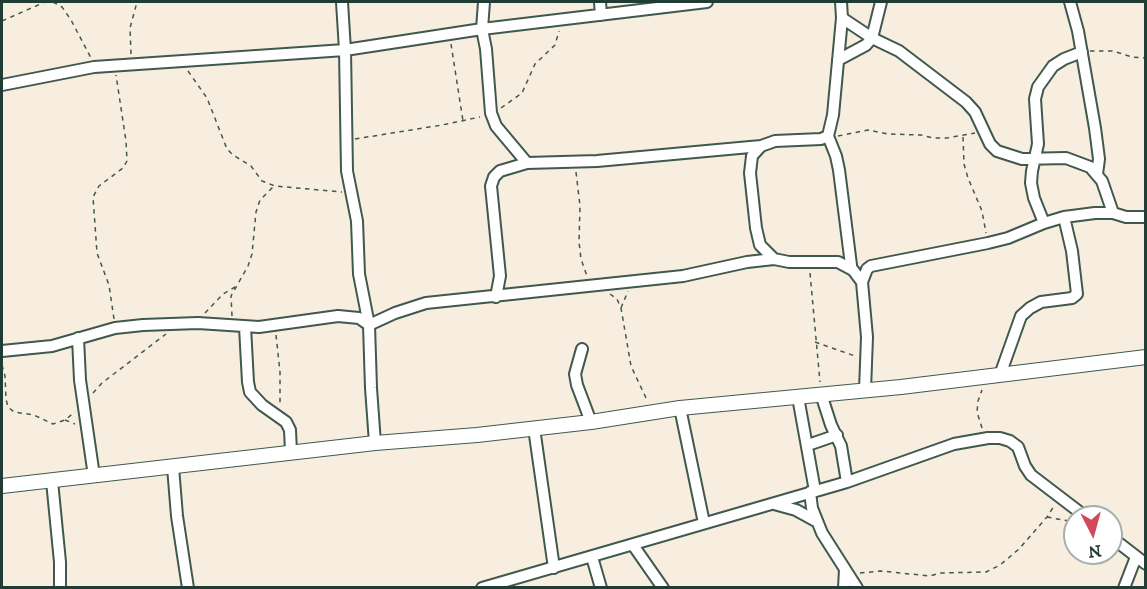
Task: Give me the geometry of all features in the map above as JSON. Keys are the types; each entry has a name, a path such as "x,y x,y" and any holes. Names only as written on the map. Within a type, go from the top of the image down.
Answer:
{"street":[{"path":"342,2 347,171 357,221 359,273 369,325 370,387 375,443"},
{"path":"484,2 482,29 487,57 491,113 496,126 527,163"},
{"path":"600,2 601,15"},
{"path":"2,85 94,67 345,50 482,29 703,2"},
{"path":"841,2 842,18 833,115 828,138 839,170 849,266 862,282"},
{"path":"838,60 866,45 872,38 881,2"},
{"path":"1070,2 1082,52 1098,146 1097,174"},
{"path":"842,18 872,38 899,51 966,102 975,112 990,144 997,151 1022,159 1066,158 1090,167 1106,190 1113,213"},
{"path":"1044,222 1034,198 1031,183 1038,134 1035,99 1038,87 1053,66 1082,52"},
{"path":"496,297 500,276 491,186 494,177 500,171 527,163 574,162 761,146 775,141 828,138"},
{"path":"747,262 754,257 760,245 750,173 752,156 761,146"},
{"path":"369,325 395,313 426,303 700,274 747,262 774,259 789,262 838,262 849,266 871,266 1008,238 1044,222 1064,217 1113,213 1144,221"},
{"path":"996,375 1021,316 1041,302 1072,298 1077,294 1072,251 1064,217"},
{"path":"760,245 774,259"},
{"path":"865,390 866,318 862,282 867,269 871,266"},
{"path":"2,351 52,346 115,328 198,323 239,326 274,325 338,316 359,318 369,325"},
{"path":"239,326 250,392 262,405 286,422 290,430 291,452"},
{"path":"78,338 82,404 94,476"},
{"path":"582,349 575,374 591,422"},
{"path":"2,486 291,452 591,422 680,408 865,390 1146,357"},
{"path":"821,394 831,425 837,435 847,482"},
{"path":"798,397 808,445 816,520 857,588"},
{"path":"680,408 704,523"},
{"path":"534,428 554,568"},
{"path":"808,445 837,435"},
{"path":"482,588 847,482 943,448 977,439 1000,438 1010,441 1018,447 1031,475 1069,505"},
{"path":"173,467 177,516 188,588"},
{"path":"52,481 60,562 60,588"},
{"path":"771,504 796,510 816,520"},
{"path":"633,545 663,588"},
{"path":"1123,546 1141,560 1124,588"},
{"path":"592,557 601,588"},
{"path":"844,588 847,571"}],"path":[{"path":"2,21 45,2"},
{"path":"53,2 62,8 71,21 94,67"},
{"path":"132,64 130,28 137,2"},
{"path":"346,141 463,121 491,113 518,98 535,64 555,45 561,20"},
{"path":"452,34 453,64 463,121"},
{"path":"1082,52 1113,51 1132,57 1146,58"},
{"path":"180,60 207,98 227,149 251,166 262,181 275,186 351,193"},
{"path":"114,65 127,161 123,168 99,186 93,197 97,253 109,285 115,328"},
{"path":"828,138 868,130 933,138 963,136 984,131"},
{"path":"963,136 964,164 982,211 988,243"},
{"path":"574,162 580,206 581,259 587,276 594,284 617,300 621,308 631,366 651,413"},
{"path":"239,326 231,296 252,254 256,212 260,200 275,186"},
{"path":"809,262 821,394"},
{"path":"621,308 631,281"},
{"path":"198,323 223,294 236,286"},
{"path":"2,365 8,407 53,424 65,420 102,383 160,340 174,324"},
{"path":"274,325 280,372 281,417"},
{"path":"815,342 867,361"},
{"path":"977,439 982,432 977,411 978,401 996,375"},
{"path":"847,571 881,571 930,576 940,573 986,572 1000,566 1019,549 1047,517 1059,498"},
{"path":"1047,517 1063,520"}]}
